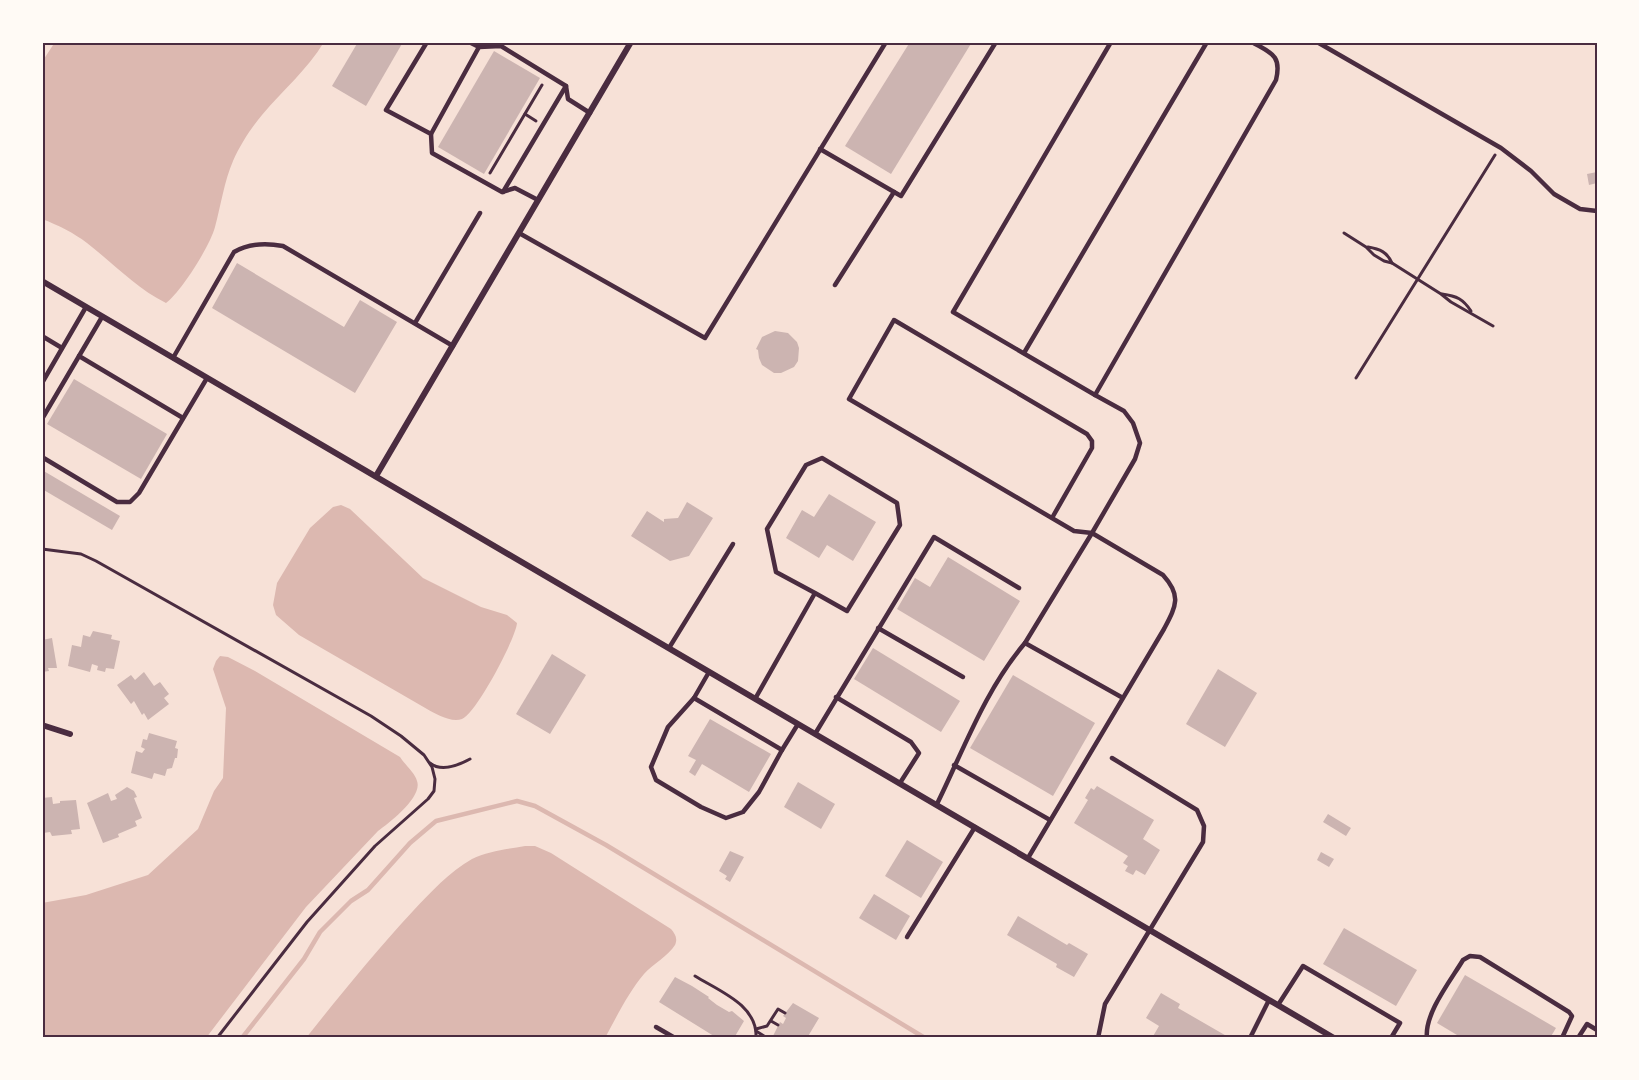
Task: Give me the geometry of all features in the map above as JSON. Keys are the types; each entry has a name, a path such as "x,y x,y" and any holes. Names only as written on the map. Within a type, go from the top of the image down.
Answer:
{"street":[{"path":"376,476 631,42"},
{"path":"42,281 1334,1038"},
{"path":"42,725 70,734"}],"lane":[{"path":"426,42 386,110 431,134"},
{"path":"469,42 479,47 501,46 566,86 568,99 590,112"},
{"path":"519,233 705,338 886,42"},
{"path":"820,149 901,196 996,42"},
{"path":"936,804 970,729 1009,662 1025,643 1136,459 1140,442 1133,423 1124,411 953,312 1111,42"},
{"path":"1024,354 1207,42"},
{"path":"1095,395 1276,80 1280,66 1274,54 1252,42"},
{"path":"1317,42 1501,148 1531,171 1554,194 1580,209 1597,210"},
{"path":"479,47 431,134 432,153 502,192 515,188 538,200"},
{"path":"502,192 566,86"},
{"path":"836,285 894,192"},
{"path":"415,323 480,213"},
{"path":"173,358 234,252 251,244 283,246 453,346"},
{"path":"42,383 86,307"},
{"path":"42,419 102,316"},
{"path":"1028,858 1164,629 1175,607 1176,596 1172,585 1163,575 1092,532 1074,531 849,399 894,320 1087,434 1092,441 1092,448 1052,518"},
{"path":"42,336 62,348"},
{"path":"79,356 183,418"},
{"path":"42,457 117,502 130,502 139,493 207,378"},
{"path":"822,458 897,503 900,525 847,611 815,593 776,572 766,529 806,465 822,458"},
{"path":"814,734 934,537 1019,588"},
{"path":"669,648 733,544"},
{"path":"755,699 815,593"},
{"path":"878,627 963,677"},
{"path":"1025,643 1123,698"},
{"path":"710,672 694,698 668,727 651,767 656,780 701,807 726,818 743,812 759,792 798,724"},
{"path":"836,697 911,742 919,753 900,783"},
{"path":"694,698 782,750"},
{"path":"1098,1038 1105,1004 1203,842 1203,825 1197,810 1112,758"},
{"path":"954,765 1050,820"},
{"path":"907,937 975,827"},
{"path":"1427,1038 1426,1031 1430,1016 1447,986 1463,960 1475,956 1569,1012 1572,1016 1571,1021 1562,1038"},
{"path":"1278,1005 1303,966 1400,1023 1391,1038"},
{"path":"1250,1038 1269,1000"},
{"path":"1578,1038 1587,1024 1597,1030"},
{"path":"656,1027 675,1038"}],"path":[{"path":"490,173 513,130 518,126 531,98 542,85"},
{"path":"513,124 518,126"},
{"path":"1356,378 1495,155"},
{"path":"1344,233 1384,261 1392,263 1451,302 1493,326"},
{"path":"1366,247 1378,248 1388,255 1392,263"},
{"path":"1441,294 1456,296 1465,302 1471,313"},
{"path":"42,549 81,554 96,561 371,716 401,736 435,767 441,768 470,759"},
{"path":"217,1038 307,922 375,846 428,799 434,790 435,779 432,767 426,759"},
{"path":"695,976 748,1011 756,1030 756,1038"},
{"path":"756,1030 765,1028 778,1009 785,1013"},
{"path":"771,1021 778,1025"},
{"path":"756,1030 767,1038"}],"shaded area":[{"path":"55,42 324,42 302,71 258,120 242,143 230,169 212,235 187,279 166,303 135,283 82,239 42,219 42,62"},
{"path":"341,505 350,509 423,578 481,607 507,615 517,623 510,644 494,675 476,704 462,719 448,719 427,709 299,635 276,615 273,605 277,583 310,528 333,507"},
{"path":"220,656 228,657 255,671 400,757 416,778 415,794 404,809 378,831 306,907 206,1038 42,1038 42,903 86,895 148,875 198,829 214,791 223,778 226,708 213,669"},
{"path":"535,846 551,853 671,929 676,936 676,943 672,949 644,974 633,989 605,1038 306,1038 385,942 448,876 478,856"}],"building":[{"path":"358,42 403,42 366,106 332,86"},
{"path":"910,42 972,42 891,174 845,146"},
{"path":"494,51 540,78 484,174 438,147"},
{"path":"1597,172 1597,183 1589,185 1587,174"},
{"path":"237,263 344,327 360,300 397,322 355,393 212,308"},
{"path":"775,331 788,333 797,342 799,348 798,361 794,367 781,373 774,373 762,365 756,349 762,337"},
{"path":"74,379 167,434 141,479 47,424"},
{"path":"42,470 120,516 112,530 42,489"},
{"path":"829,494 876,522 853,561 827,545 819,558 786,538 802,510 814,517"},
{"path":"687,502 713,518 689,556 670,561 631,536 647,511 664,522 664,519 678,518"},
{"path":"948,557 1020,601 984,661 897,609 915,578 930,587"},
{"path":"93,631 112,635 111,639 120,641 114,669 106,668 105,672 97,670 98,666 92,664 90,672 68,666 72,645 81,647 83,635 90,637"},
{"path":"52,638 57,668 48,668 49,671 42,672 42,640"},
{"path":"873,648 960,701 941,732 854,679"},
{"path":"552,654 586,675 550,734 516,714"},
{"path":"1218,669 1257,693 1225,747 1186,724"},
{"path":"144,672 154,686 160,682 169,694 164,698 169,704 148,720 144,713 142,715 134,701 131,704 117,685 131,675 135,680"},
{"path":"1013,675 1095,723 1053,796 970,748"},
{"path":"710,719 771,754 749,792 702,764 695,776 689,772 696,760 688,756"},
{"path":"149,733 177,741 175,748 178,749 172,768 167,769 165,776 154,773 152,779 131,773 136,751 142,753 145,749 141,747 143,739 147,740"},
{"path":"798,782 835,804 821,829 784,807"},
{"path":"1097,786 1154,820 1143,839 1160,850 1145,875 1136,870 1133,875 1125,871 1128,866 1123,863 1128,856 1074,823 1088,800 1085,798 1091,788 1094,790"},
{"path":"127,787 134,791 137,797 134,798 142,818 135,821 137,826 103,843 87,803 108,793 111,801 117,799 115,795"},
{"path":"52,797 53,804 76,800 80,829 71,830 72,834 52,836 50,832 43,833 42,798"},
{"path":"1328,814 1351,828 1346,836 1323,822"},
{"path":"907,840 943,862 921,898 885,876"},
{"path":"730,851 744,857 730,882 725,879 727,876 719,871"},
{"path":"1321,852 1334,859 1329,867 1317,860"},
{"path":"874,894 910,916 896,940 859,918"},
{"path":"1018,916 1067,945 1069,943 1088,954 1074,977 1056,967 1057,964 1007,935"},
{"path":"1344,928 1417,970 1396,1006 1323,964"},
{"path":"1465,975 1556,1028 1550,1038 1462,1038 1437,1023"},
{"path":"675,977 709,997 717,1005 729,1012 732,1011 744,1021 734,1038 717,1038 659,1002"},
{"path":"1161,993 1180,1004 1178,1008 1230,1038 1152,1038 1159,1026 1146,1018"},
{"path":"793,1003 819,1018 807,1038 772,1038 780,1022 783,1024 786,1018 783,1016"}],"waterway":[{"path":"242,1038 304,959 320,932 351,901 368,890 410,843 436,821 517,801 535,806 606,845 925,1038"}]}
